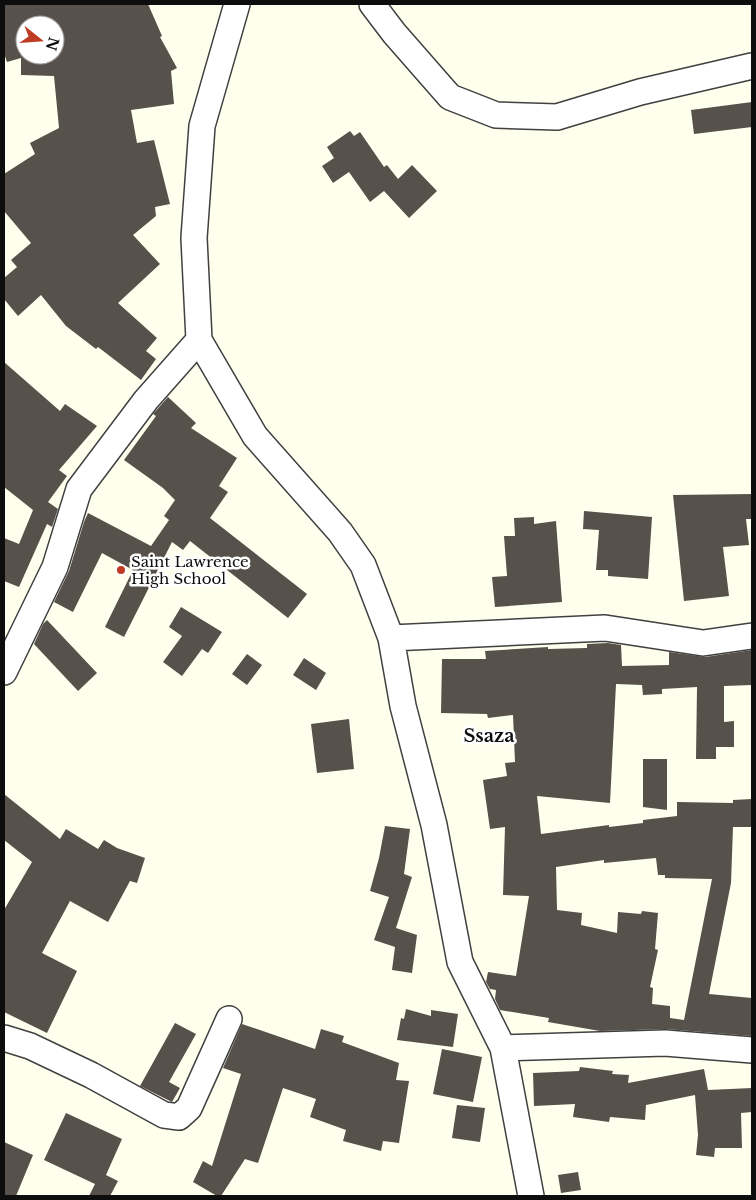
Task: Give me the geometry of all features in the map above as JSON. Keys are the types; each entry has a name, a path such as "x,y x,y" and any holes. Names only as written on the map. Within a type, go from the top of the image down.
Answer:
{"street":[{"path":"237,4 202,126 194,238 199,340 255,436 340,532 363,566 391,638 403,706 434,825 460,962 504,1048 531,1196"},
{"path":"372,4 394,33 450,97 496,115 557,117 640,92 752,66"},
{"path":"4,672 55,567 79,489 146,400 199,340"},
{"path":"391,638 605,628 703,643 752,636"},
{"path":"4,1038 30,1046 91,1075 164,1115 179,1117 189,1108 230,1019"},
{"path":"504,1048 665,1043 752,1050"}],"building":[{"path":"4,4 148,4 162,36 160,37 177,68 171,71 174,104 131,110 137,143 154,140 170,204 155,207 156,216 133,235 160,264 118,303 157,338 146,351 156,359 141,380 98,347 96,349 66,326 41,295 18,316 4,299 4,278 17,267 11,260 31,243 4,211 4,174 35,154 30,143 59,128 54,76 21,75 21,65 65,65 65,15 15,15 15,60 7,62 4,53"},
{"path":"752,102 752,127 694,134 691,110"},
{"path":"350,131 354,136 360,132 384,167 387,165 398,179 412,165 437,191 409,218 384,191 370,202 349,172 333,183 322,166 334,158 327,147"},
{"path":"4,362 60,411 65,404 97,426 59,470 67,476 48,502 58,509 52,527 47,524 19,587 4,581 4,538 19,544 33,510 4,487"},
{"path":"168,397 196,423 191,428 237,458 219,486 228,492 210,518 307,594 288,618 190,541 183,550 172,542 124,637 105,627 133,570 102,553 73,612 54,602 69,571 88,513 151,546 169,520 164,516 175,500 163,488 124,460 156,416 153,414"},
{"path":"752,494 752,519 746,519 749,545 723,547 729,596 684,601 673,495"},
{"path":"584,511 652,517 648,579 608,576 608,570 596,570 599,530 583,529"},
{"path":"534,517 534,524 556,521 562,602 495,607 492,577 507,576 504,536 515,536 514,518"},
{"path":"181,607 222,632 208,653 202,649 182,676 163,662 182,636 169,627"},
{"path":"47,620 97,673 78,691 34,644 43,624"},
{"path":"608,643 621,645 622,666 669,665 669,652 705,657 752,650 752,685 724,686 724,722 734,721 734,747 716,747 716,759 696,759 697,687 662,689 662,694 643,695 642,685 616,684 610,803 537,796 541,834 609,825 609,827 643,823 643,820 677,816 677,802 733,803 733,800 752,799 752,827 733,827 731,883 709,994 752,998 752,1036 666,1029 600,1031 548,1022 549,1018 500,1010 495,999 496,990 490,989 486,982 488,972 516,976 529,896 503,895 505,827 490,829 483,780 507,776 505,763 515,762 513,715 488,718 487,714 441,713 442,659 486,659 485,651 548,647 548,649 587,648 587,644","holes":["656,858 658,875 665,875 665,878 712,879 684,1020 670,1018 670,1006 652,1004 653,988 650,987 658,950 655,949 658,913 642,911 641,914 618,912 617,933 581,925 582,913 557,910 556,867 604,860 604,863"]},
{"path":"247,654 262,665 247,685 232,674"},
{"path":"304,658 326,673 316,690 293,675"},
{"path":"349,719 354,769 317,773 311,724"},
{"path":"643,759 667,759 667,810 643,807"},
{"path":"4,794 60,839 66,829 98,849 104,840 117,848 145,858 137,883 130,881 108,922 70,901 42,953 77,971 47,1033 4,1012 4,910 32,862 4,840"},
{"path":"385,826 410,829 404,874 412,877 396,928 417,935 412,973 392,970 395,947 374,940 389,897 370,891"},
{"path":"406,1009 431,1016 431,1010 458,1014 453,1047 397,1040 401,1018 404,1019"},
{"path":"175,1023 196,1034 169,1082 180,1088 172,1102 140,1086"},
{"path":"242,1024 315,1049 321,1029 344,1036 342,1042 399,1063 396,1080 409,1081 399,1143 383,1141 381,1151 343,1141 346,1130 310,1117 316,1099 283,1088 258,1163 245,1159 221,1196 217,1196 193,1182 203,1161 212,1166 241,1074 223,1068"},
{"path":"442,1049 482,1057 473,1102 433,1094"},
{"path":"580,1067 613,1071 612,1074 629,1075 628,1083 704,1069 708,1090 752,1088 752,1112 741,1113 742,1148 715,1148 714,1157 696,1155 698,1135 695,1095 646,1105 645,1120 610,1117 609,1122 573,1117 575,1104 534,1106 533,1073 579,1071"},
{"path":"457,1105 485,1108 480,1142 452,1138"},
{"path":"66,1113 122,1139 106,1175 118,1181 110,1196 89,1196 95,1184 44,1160"},
{"path":"4,1142 33,1155 16,1196 4,1196"},
{"path":"578,1172 581,1190 561,1193 558,1175"}],"place":[{"name":"Saint Lawrence High School","path":"121,570"}],"district":[{"name":"Ssaza","path":"489,736"}]}
